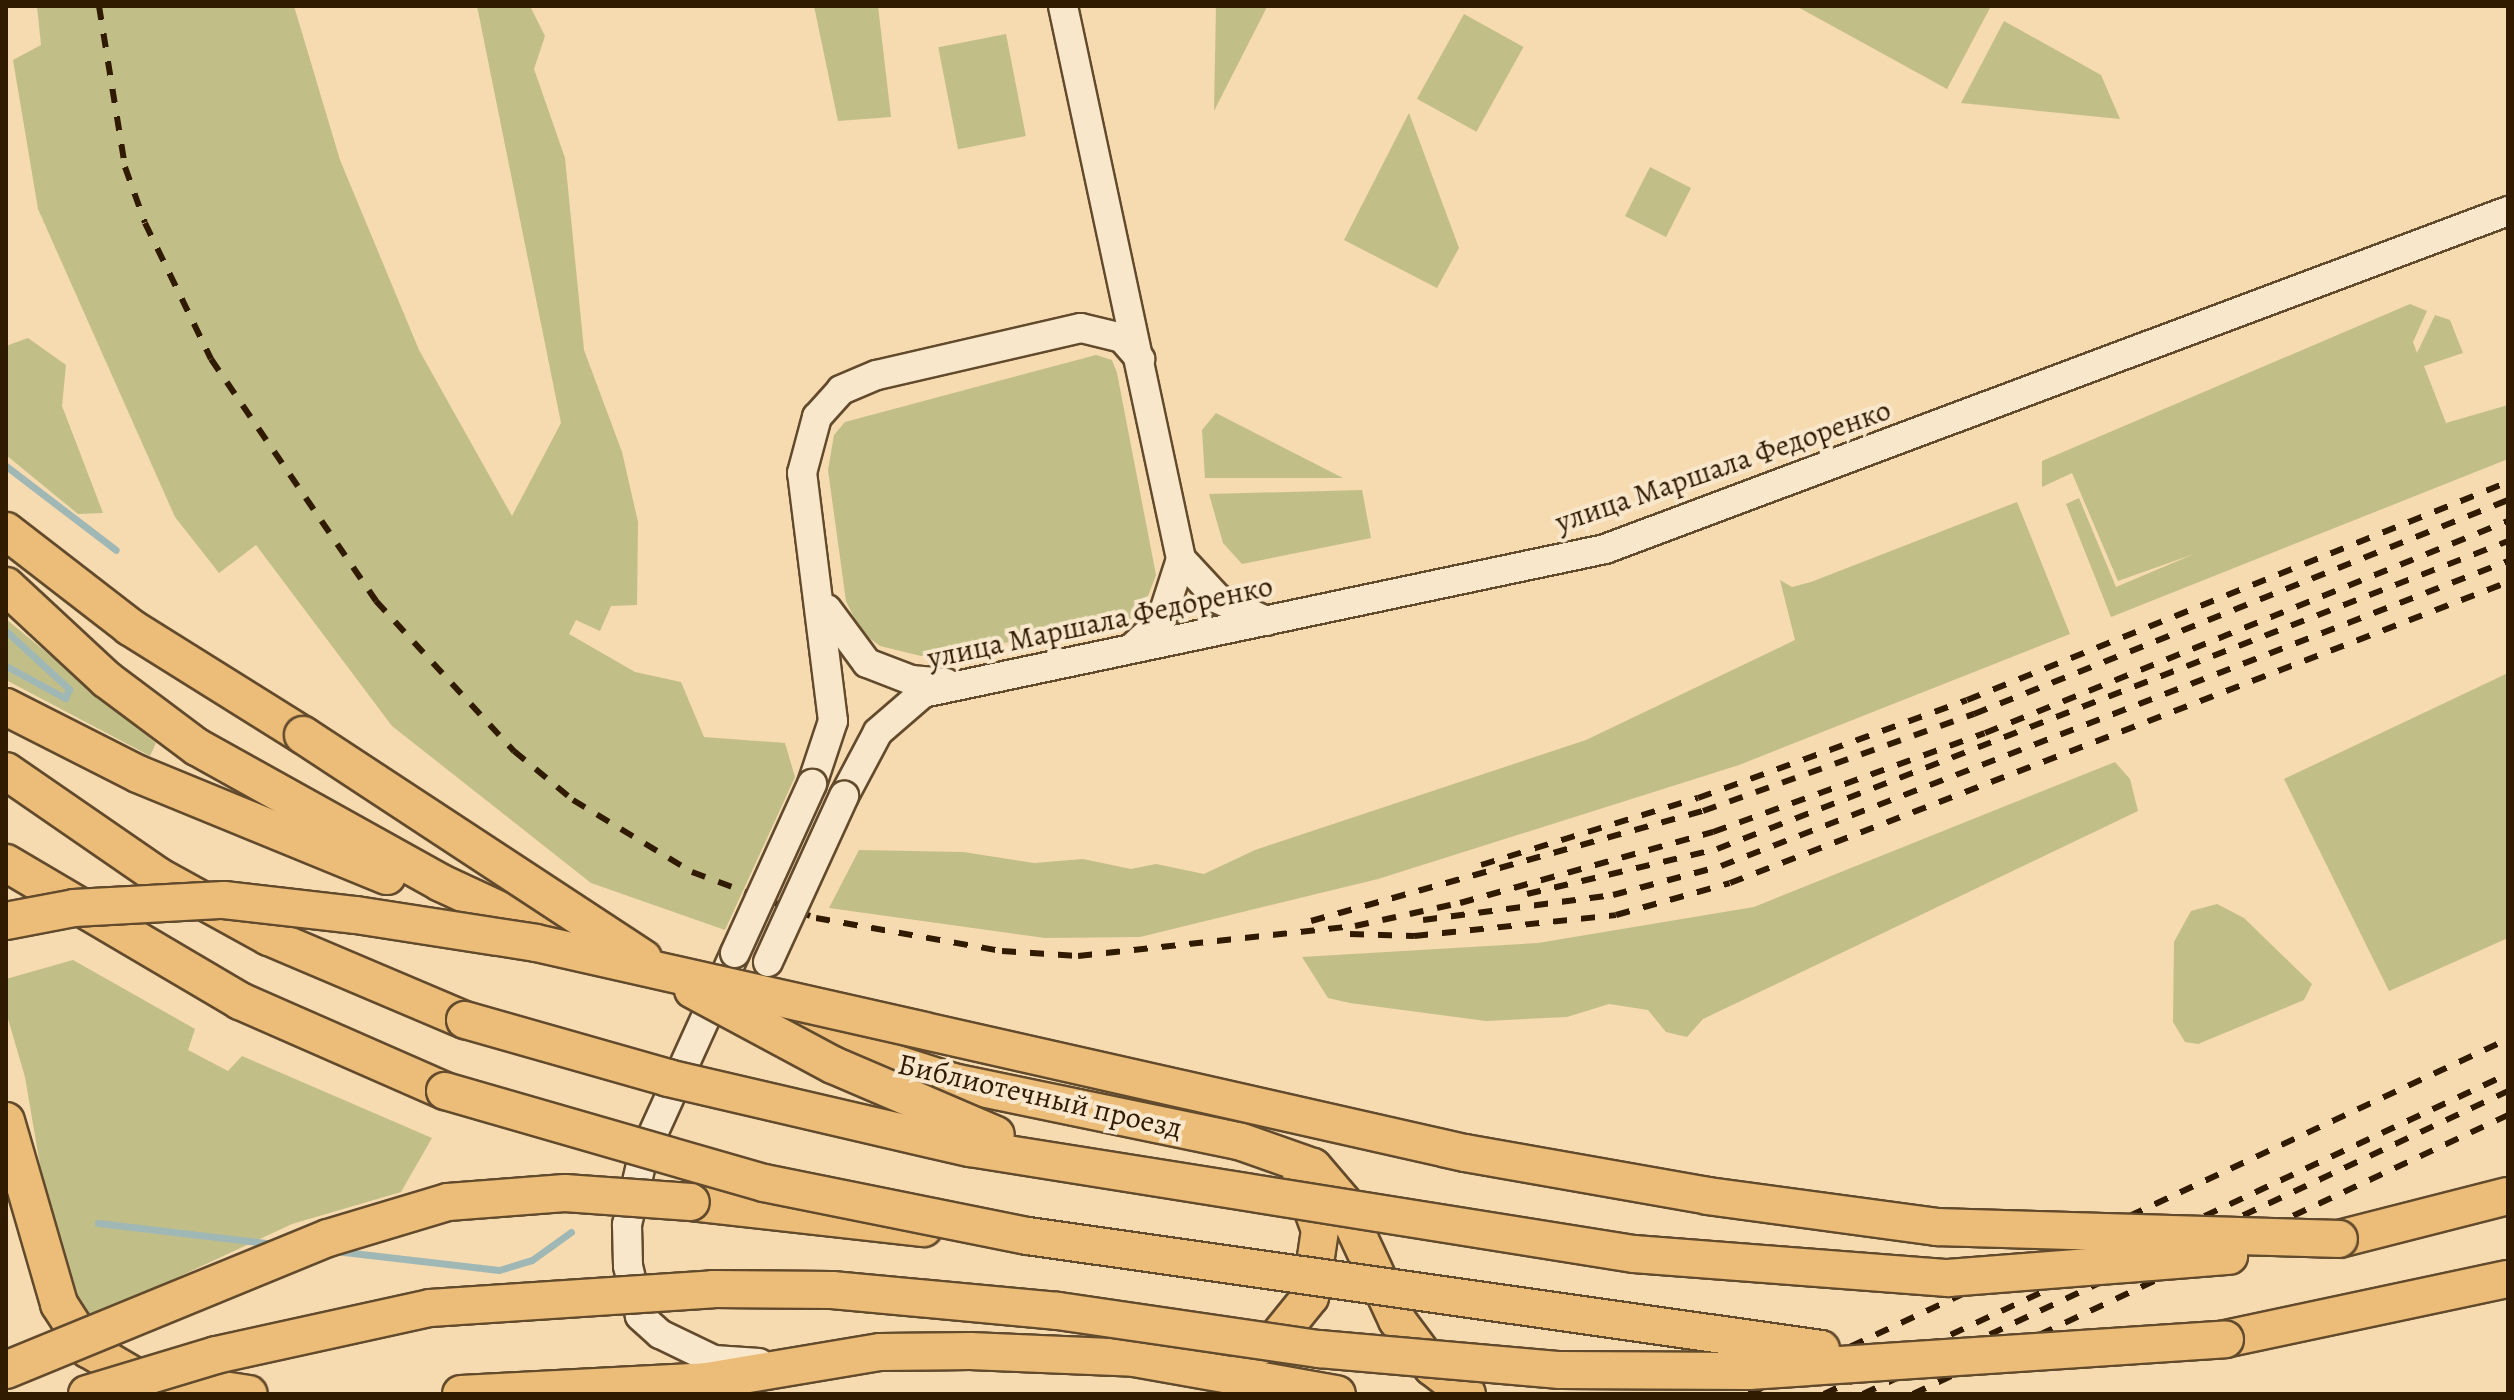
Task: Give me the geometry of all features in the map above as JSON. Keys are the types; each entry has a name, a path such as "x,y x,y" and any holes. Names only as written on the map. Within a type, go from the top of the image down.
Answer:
{"main road":[{"path":"6,531 130,627 303,735 709,1000 943,1115 1108,1171"},
{"path":"6,586 106,679 197,747 510,918"},
{"path":"6,707 138,774 433,894 510,918"},
{"path":"6,771 158,876 255,930 465,1020 668,1078 1108,1171 1634,1254 1824,1274 1948,1278 2114,1269 2339,1239 2445,1215 2508,1196"},
{"path":"6,863 240,1001 445,1091 764,1183 1028,1236 1649,1330 1896,1357"},
{"path":"6,921 74,908 224,900 356,915 536,943 1465,1153 1708,1196 1937,1227 2339,1239"},
{"name":"Библиотечный проезд","path":"510,918 794,1031 953,1082 1271,1149 1328,1182 1397,1320 1432,1367 1467,1394"},
{"path":"6,1121 59,1304 88,1349 134,1376 249,1394"},
{"path":"461,1394 707,1381 880,1352 1134,1358 1248,1351 1296,1321 1319,1265 1320,1230 1301,1178 1271,1149"},
{"path":"6,1370 328,1238 448,1202 512,1194 691,1202 1028,1236"},
{"path":"87,1394 216,1355 430,1308 713,1289 832,1290 1058,1311 1319,1349 1560,1370 1749,1371 1896,1357 2225,1339 2463,1291 2508,1279"},
{"path":"1134,1358 1337,1394"}],"street":[{"path":"1063,6 1181,559 1161,621 1130,650"},
{"name":"улица Маршала Федоренко","path":"794,1031 768,1000 768,962 844,796 897,709 955,683 1130,650 1605,549 2508,211"},
{"path":"1081,328 1113,293 1114,251"},
{"path":"794,1366 687,1351 640,1316 632,1293 632,1190 714,999 812,784 833,721 802,473 805,442 841,390 877,375 1081,328 1122,338 1140,359"},
{"path":"1181,559 1218,599 1267,621"},
{"path":"819,596 867,663 911,680 955,683"}],"shaded area":[{"path":"37,6 294,6 340,160 419,350 512,516 561,423 477,6 530,6 545,36 534,69 565,158 584,350 622,452 638,522 637,605 611,606 600,631 576,620 569,634 635,672 681,682 704,737 785,743 795,777 725,930 591,883 392,726 256,545 219,573 175,517 38,209 13,60 41,45"},
{"path":"814,6 878,6 891,117 838,121"},
{"path":"1216,6 1267,7 1214,111"},
{"path":"1796,6 1991,6 1947,89"},
{"path":"1464,14 1523,47 1476,132 1417,99"},
{"path":"2004,21 2101,75 2120,119 1961,103"},
{"path":"1006,34 1026,136 958,149 938,47"},
{"path":"1409,113 1459,248 1437,288 1344,240"},
{"path":"1650,167 1691,188 1666,237 1625,216"},
{"path":"2410,304 2427,311 2413,342 2417,353 2435,315 2450,320 2463,353 2424,366 2446,423 2508,405 2508,459 2111,617 2066,504 2079,498 2116,587 2194,554 2118,581 2072,473 2042,487 2042,461"},
{"path":"28,338 66,365 62,406 103,513 78,514 6,455 6,346"},
{"path":"1096,355 1112,360 1117,373 1156,575 1143,609 1124,624 921,656 880,646 861,632 846,601 828,470 834,435 845,422"},
{"path":"1216,413 1343,478 1205,478 1202,430"},
{"path":"1362,490 1371,538 1242,564 1223,543 1209,494"},
{"path":"2017,502 2070,634 1739,765 1378,879 1140,937 1045,938 829,908 859,850 963,852 1034,863 1083,859 1131,869 1156,864 1204,874 1255,850 1586,740 1795,640 1780,580 1792,587 1811,582"},
{"path":"6,619 156,743 150,756 6,680"},
{"path":"2508,673 2508,938 2389,991 2284,779"},
{"path":"2115,762 2130,779 2138,811 1703,1019 1687,1037 1666,1032 1648,1010 1609,1004 1567,1017 1486,1021 1350,1003 1328,998 1302,957 1538,943 1754,907"},
{"path":"2217,904 2244,918 2312,984 2304,1000 2198,1044 2185,1042 2173,1022 2174,942 2191,911"},
{"path":"73,960 195,1029 188,1050 228,1071 242,1056 432,1138 401,1192 292,1224 88,1319 71,1296 49,1218 25,1077 6,1012 6,979"}],"waterway":[{"path":"6,466 116,550"},
{"path":"6,631 69,689 65,698 6,666"},
{"path":"98,1223 275,1244"},
{"path":"335,1251 499,1270 532,1260 571,1232"}],"railway":[{"path":"99,6 125,167 145,223 211,359 376,601 514,751 573,800 692,872 816,918 1002,951 1078,956 1355,926 1460,903 1713,832 1985,733 2508,521"},
{"path":"1481,865 1698,798 1967,700 2508,482"},
{"path":"1311,921 1703,811 1974,714 2508,500"},
{"path":"1527,894 1717,849 2508,541"},
{"path":"1423,920 1613,895 1721,866 2508,561"},
{"path":"1350,934 1414,936 1616,915 1730,883 2508,582"},
{"path":"1749,1394 2508,1039"},
{"path":"1824,1394 2508,1074"},
{"path":"1863,1394 2508,1091"},
{"path":"1913,1394 2508,1115"}]}
